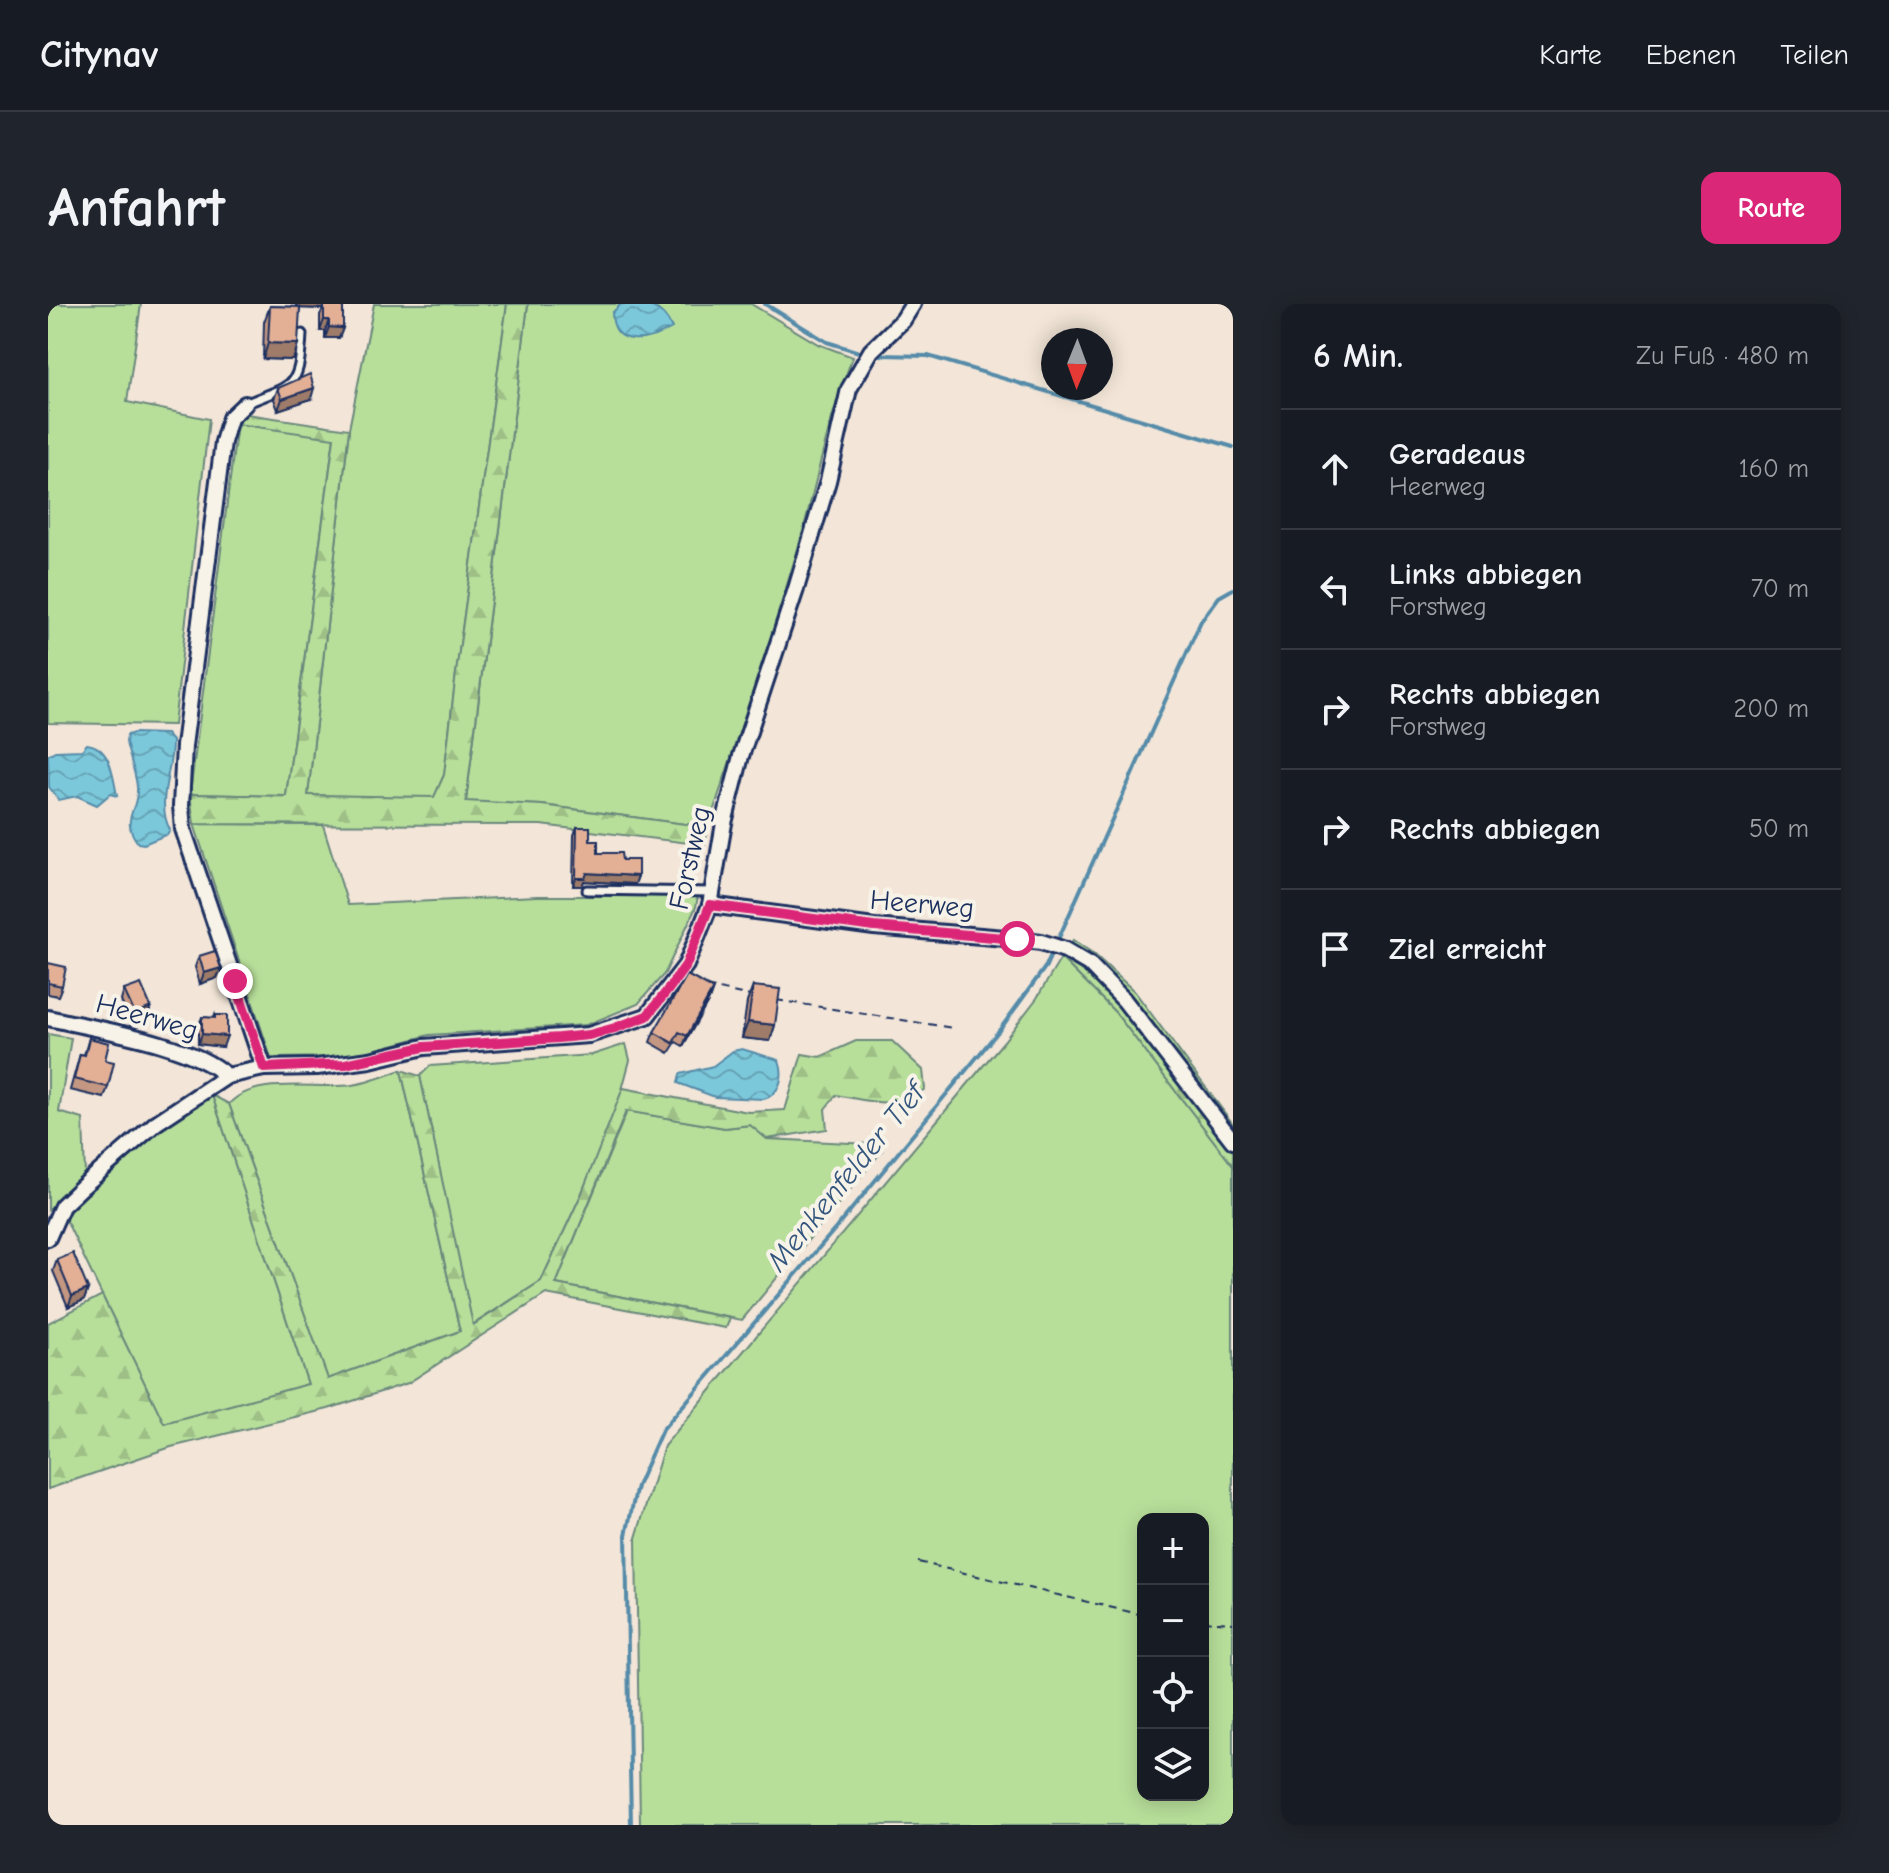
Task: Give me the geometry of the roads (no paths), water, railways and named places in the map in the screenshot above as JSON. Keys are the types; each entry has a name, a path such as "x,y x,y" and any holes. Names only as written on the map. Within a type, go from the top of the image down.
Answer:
{"street":[{"name":"Forstweg","path":"48,1238 62,1206 82,1187 156,1123 227,1076 264,1068 345,1064 424,1047 589,1035 647,1016 686,965 711,898 724,823 741,756 816,521 849,389 871,351 903,320 913,304"},
{"path":"245,404 230,418 223,442 184,746 181,806 183,829 264,1068"},
{"name":"Heerweg","path":"711,898 874,927 1041,942 1065,950 1089,964 1124,1000 1159,1041 1233,1141"},
{"name":"Heerweg","path":"48,1018 145,1040 212,1063 227,1076"}],"lane":[{"path":"245,404 292,384 300,363 302,334"},
{"path":"587,890 711,898"}],"water":[{"path":"621,304 652,307 663,314 672,328 644,339 626,337 614,325 612,313"},
{"path":"166,734 172,741 164,797 170,830 168,834 144,844 138,843 130,827 137,787 126,742 127,735"},
{"path":"87,744 95,746 106,756 117,796 110,794 97,805 77,796 59,800 49,787 48,755 55,751 82,750"},
{"path":"742,1049 779,1060 780,1084 769,1097 715,1097 678,1083 680,1074 713,1066 733,1051"}],"waterway":[{"path":"765,304 827,342 859,352"},
{"path":"880,355 928,356 1233,447"},
{"name":"Menkenfelder Tief","path":"1057,942 1201,621 1219,597 1233,589"},
{"name":"Menkenfelder Tief","path":"631,1825 626,1535 637,1486 662,1430 836,1228 1001,1028 1046,966 1053,950"}]}
